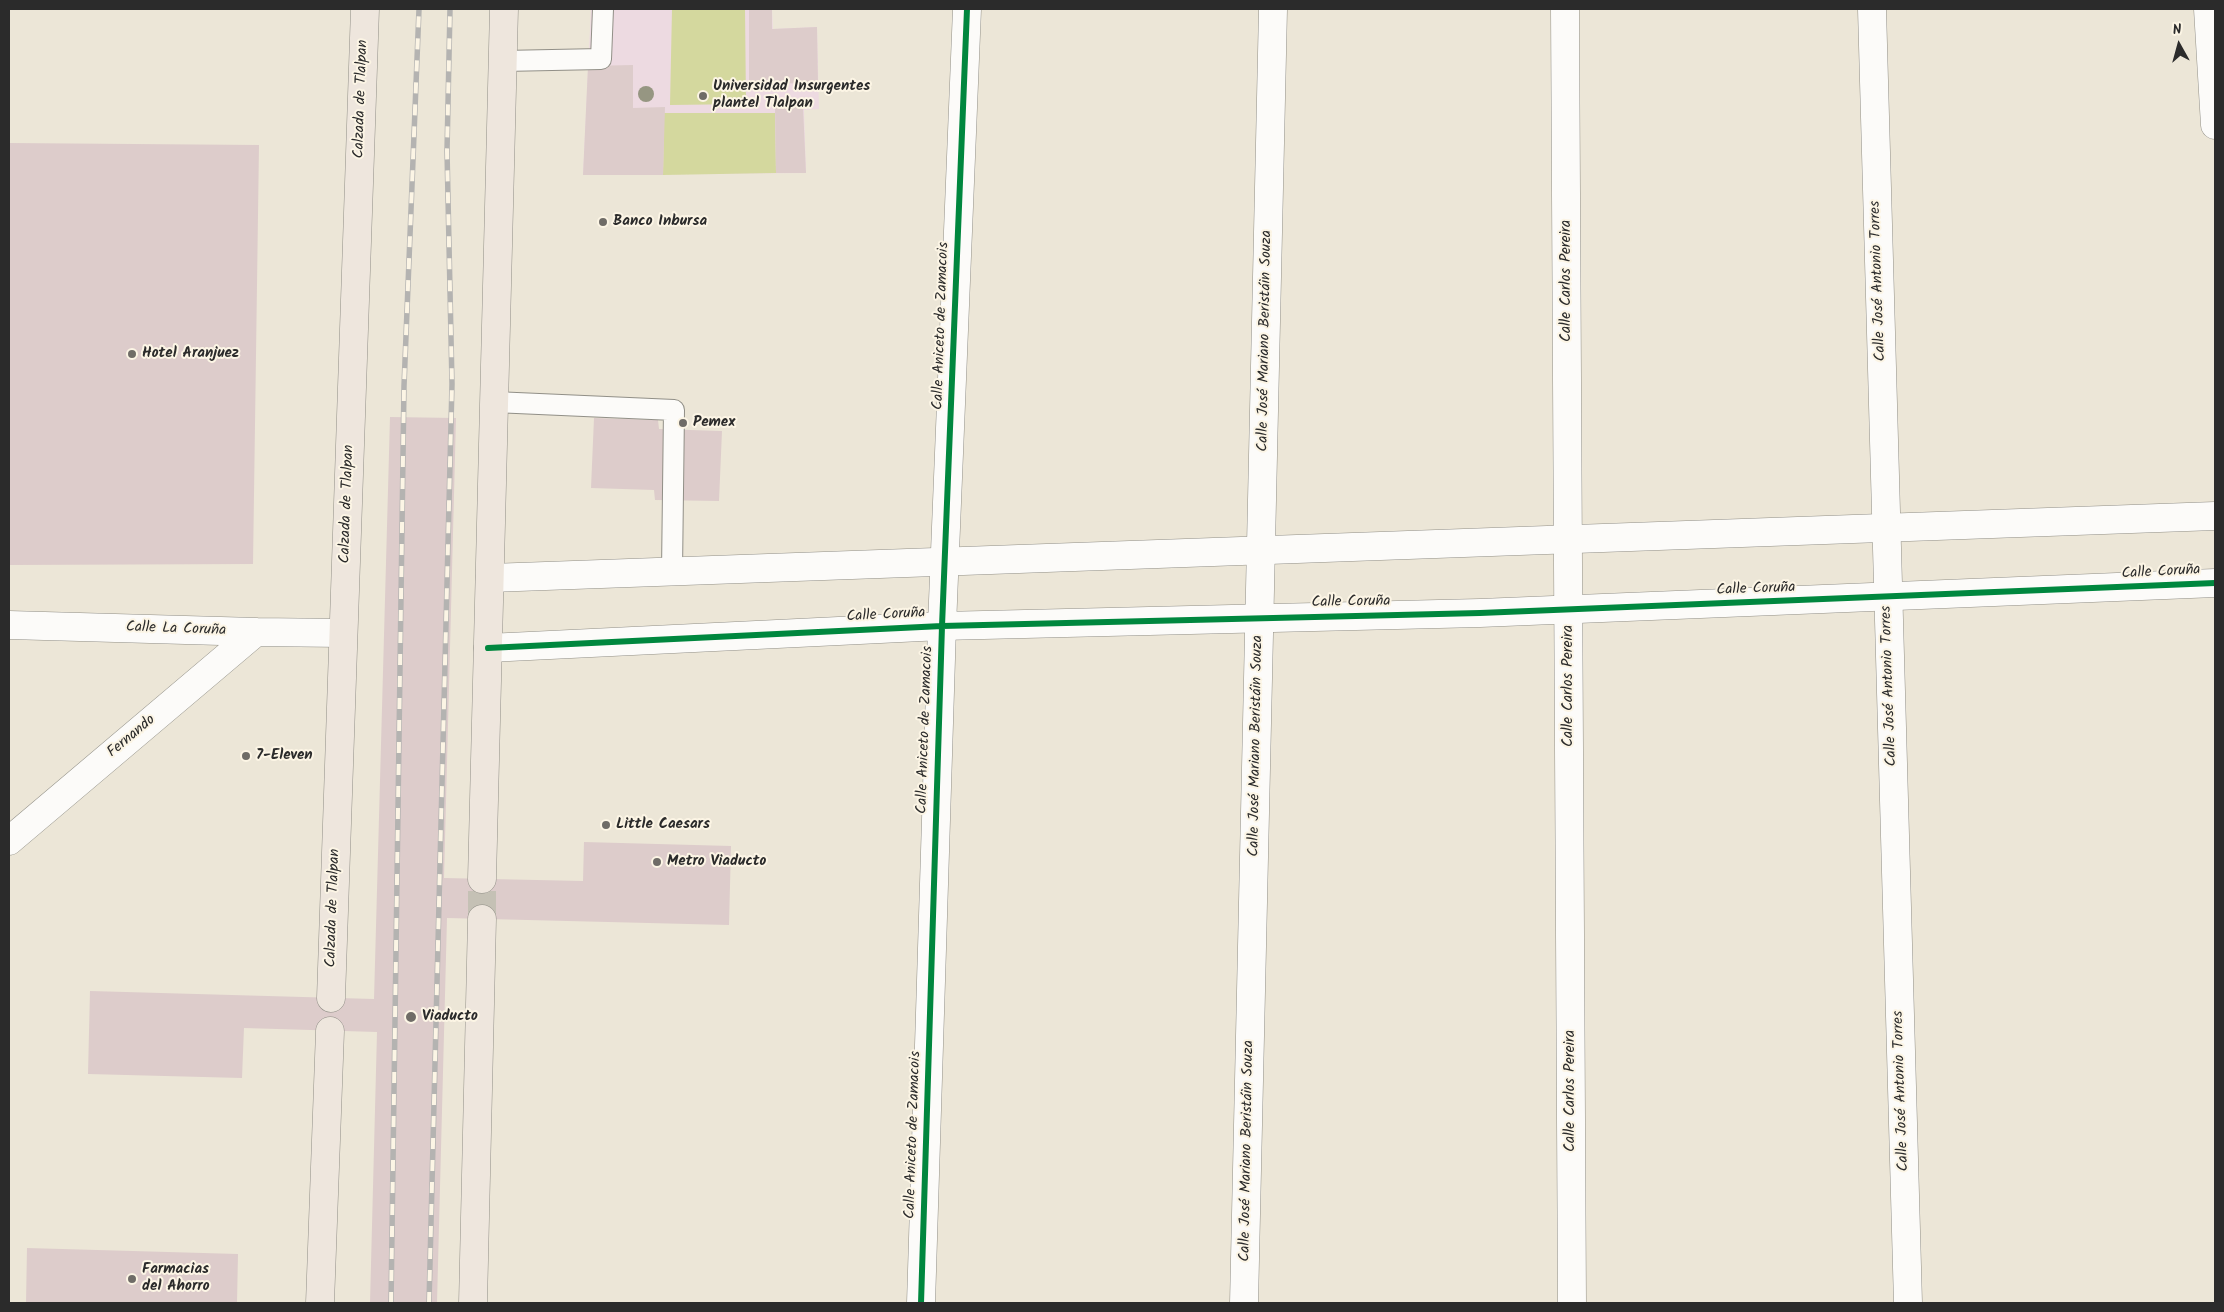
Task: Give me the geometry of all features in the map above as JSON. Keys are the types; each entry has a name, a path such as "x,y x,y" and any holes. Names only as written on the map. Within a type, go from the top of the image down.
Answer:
{"highway":[{"name":"Calzada de Tlalpan","path":"331,998 364,9"},
{"path":"482,879 504,9"},
{"path":"473,1303 482,919"},
{"path":"320,1303 330,1031"}],"street":[{"name":"Calle Aniceto de Zamacois","path":"921,1303 942,626 967,9"},
{"name":"Calle José Mariano Beristáin Souza","path":"1244,1303 1274,9"},
{"name":"Calle Carlos Pereira","path":"1565,9 1572,1303"},
{"name":"Calle José Antonio Torres","path":"1872,9 1908,1303"},
{"path":"2208,9 2215,125"},
{"path":"490,578 2215,516"},
{"name":"Calle Coruña","path":"488,648 942,626 1568,609 2215,583"},
{"name":"Calle La Coruña","path":"9,625 256,632 343,632"},
{"name":"Fernando","path":"9,841 256,632"}],"lane":[{"path":"503,61 601,59 603,9"},
{"path":"494,402 674,410 672,571"}],"shaded area":[{"name":"Universidad Insurgentes plantel Tlalpan","path":"591,9 772,9 773,29 817,27 819,109 804,110 806,173 583,175"}],"green space":[{"path":"672,9 745,9 746,104 670,105"},
{"path":"664,113 775,113 776,173 663,175"}],"building":[{"path":"749,9 772,9 772,29 817,27 818,83 749,84"},
{"path":"633,65 633,108 665,107 663,175 583,175 588,66"},
{"path":"775,106 803,106 806,173 776,173"},
{"name":"Hotel Aranjuez","path":"9,143 259,145 253,564 9,565"},
{"name":"Metro Viaducto","path":"390,417 456,418 444,878 583,881 584,842 731,846 729,925 447,918 437,1303 370,1303 377,1032 244,1028 242,1078 88,1074 90,991 374,999"},
{"path":"594,418 658,420 659,429 722,431 719,501 655,500 654,490 591,488"},
{"name":"Farmacias del Ahorro","path":"27,1248 238,1254 237,1303 26,1303"}],"tunnel":[{"path":"482,879 482,919"}],"railway":[{"path":"391,1303 404,386 419,9"},
{"path":"429,1303 452,384 447,151 450,9"}],"cycle path":[{"path":"921,1303 942,626 967,9"},
{"path":"488,648 942,626 1480,613 2215,583"}],"place":[{"name":"Universidad Insurgentes plantel Tlalpan","path":"703,96"},
{"name":"Banco Inbursa","path":"603,222"},
{"name":"Hotel Aranjuez","path":"132,354"},
{"name":"Pemex","path":"683,423"},
{"name":"7-Eleven","path":"246,756"},
{"name":"Little Caesars","path":"606,825"},
{"name":"Metro Viaducto","path":"657,862"},
{"name":"Viaducto","path":"411,1017"},
{"name":"Farmacias del Ahorro","path":"132,1279"}]}
